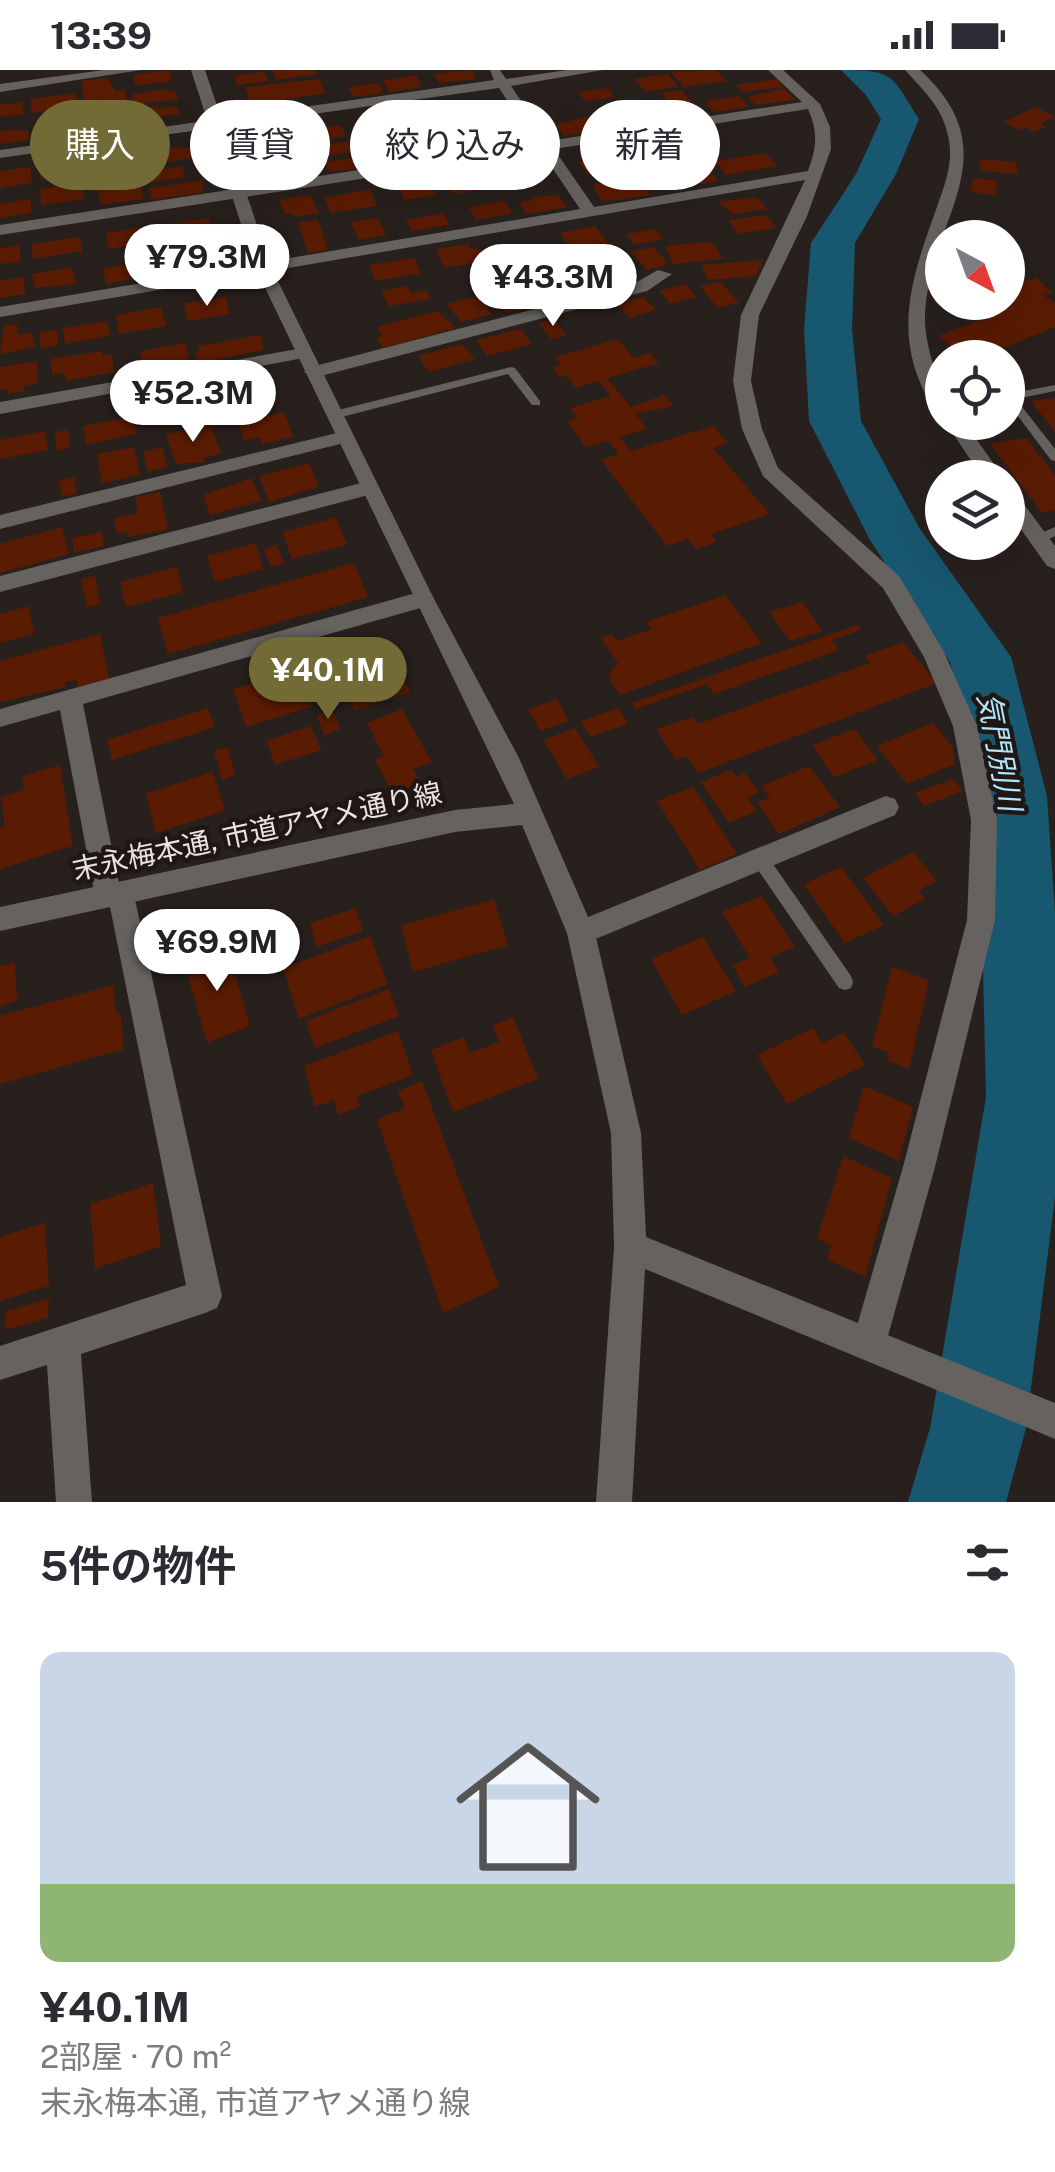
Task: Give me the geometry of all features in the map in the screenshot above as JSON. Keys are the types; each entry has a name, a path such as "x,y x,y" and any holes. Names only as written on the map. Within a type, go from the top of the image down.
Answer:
{"street":[{"path":"0,88 134,70"},
{"path":"198,70 208,100"},
{"path":"330,104 498,77 596,70"},
{"path":"775,70 813,104 822,127 824,149 750,315 742,382 752,429 770,471 890,582 935,656 965,726 984,820 981,920 919,1167 883,1348"},
{"path":"912,70 942,99 951,123 958,166 914,307 914,345 925,369"},
{"path":"498,77 513,100"},
{"path":"560,144 813,104"},
{"path":"0,154 190,127"},
{"path":"560,169 590,213"},
{"path":"0,312 816,174"},
{"path":"0,230 350,176"},
{"path":"236,190 262,267 423,599 507,758 581,933 626,1133 630,1248 614,1502"},
{"path":"313,372 641,287 664,274"},
{"path":"0,408 304,353"},
{"path":"0,522 345,437"},
{"path":"0,584 369,488"},
{"path":"1025,515 1046,536 1055,561"},
{"path":"0,718 423,599"},
{"path":"0,1363 205,1296 70,698"},
{"path":"581,933 886,808"},
{"name":"末永梅本通, 市道アヤメ通り線","path":"0,918 455,821 530,813"},
{"path":"630,1248 1055,1421"},
{"path":"63,1341 74,1502"}],"lane":[{"path":"334,415 511,370 536,404"},
{"path":"1055,388 1009,397 1055,457"},
{"path":"760,860 845,982"}],"building":[{"path":"169,70 172,81 135,86 133,75"},
{"path":"272,70 316,70 318,74 277,80"},
{"path":"471,70 477,79 439,83 433,74"},
{"path":"716,70 726,81 684,87 671,72"},
{"path":"264,72 268,81 237,85 234,76"},
{"path":"668,74 679,87 645,92 634,79"},
{"path":"416,75 422,87 389,92 383,80"},
{"path":"108,78 115,91 125,90 127,100 84,100 81,81"},
{"path":"319,79 325,93 249,100 245,87"},
{"path":"777,79 784,87 742,92 735,85"},
{"path":"378,83 383,93 353,97 348,87"},
{"path":"608,88 615,97 584,100 578,92"},
{"path":"784,88 795,100 756,105 748,97"},
{"path":"166,89 175,91 178,99 133,100 131,94"},
{"path":"682,90 690,100 667,100 662,93"},
{"path":"76,93 77,100 30,100"},
{"path":"739,96 749,107 720,111 720,100 712,100"},
{"path":"23,102 24,114 0,117 0,105"},
{"path":"177,106 180,114 170,115 170,107"},
{"path":"1035,107 1055,117 1040,123 1047,127 1033,132 1004,122"},
{"path":"580,118 580,133 564,136 560,124"},
{"path":"341,125 346,136 330,138 330,126"},
{"path":"28,130 29,140 0,144 0,131"},
{"path":"348,141 350,152 330,156 330,144"},
{"path":"170,148 190,148 190,159 170,162"},
{"path":"765,153 777,166 726,175 720,160"},
{"path":"350,158 350,169 330,172 330,161"},
{"path":"980,159 1016,162 1018,174 981,171"},
{"path":"182,166 185,177 170,180 170,168"},
{"path":"30,167 30,183 0,188 0,171"},
{"path":"973,178 998,181 995,196 971,192"},
{"path":"190,182 190,190 204,192 151,200 149,190 170,190 170,185"},
{"path":"40,190 83,190 85,199 41,205"},
{"path":"142,190 144,199 101,205 98,191"},
{"path":"370,190 377,206 330,213 325,198"},
{"path":"400,190 434,190 436,195 405,200"},
{"path":"595,190 646,190 650,195 603,202"},
{"path":"311,195 319,213 293,217 292,213 285,214 279,200"},
{"path":"558,195 567,207 527,214 519,202 534,200 531,197"},
{"path":"757,197 767,209 733,214 717,202"},
{"path":"30,199 32,213 0,218 0,204"},
{"path":"505,201 512,213 476,220 469,207"},
{"path":"443,213 450,225 411,231 406,220"},
{"path":"766,215 777,228 738,234 728,220"},
{"path":"208,218 213,232 161,240 157,226"},
{"path":"378,218 386,235 359,240 351,222"},
{"path":"318,220 328,250 308,253 298,222"},
{"path":"148,226 151,242 109,249 106,233"},
{"path":"595,226 615,253 579,260 560,233"},
{"path":"656,229 664,239 634,245 626,234"},
{"path":"80,237 82,251 33,259 31,244"},
{"path":"706,242 715,245 722,259 673,264 665,246"},
{"path":"468,244 471,249 479,248 485,261 444,268 436,249"},
{"path":"19,245 21,261 0,264 0,248"},
{"path":"653,247 669,264 646,270 631,252"},
{"path":"199,248 203,263 168,272 164,254"},
{"path":"557,250 567,264 540,269 531,255"},
{"path":"156,258 160,274 106,284 103,269"},
{"path":"414,258 421,273 375,281 369,265"},
{"path":"612,259 627,277 589,286 574,269"},
{"path":"763,260 756,276 708,280 702,265"},
{"path":"72,267 76,284 35,288 32,274"},
{"path":"565,269 581,289 574,291 578,297 557,301 547,288 553,287 544,274"},
{"path":"24,277 25,294 0,298 0,281"},
{"path":"1037,278 1053,294 1043,295 1055,303 1055,327 1024,340 943,340 938,336 981,320 1025,320 1025,281"},
{"path":"721,282 739,303 718,308 700,286"},
{"path":"685,284 697,297 671,304 659,291"},
{"path":"408,286 411,293 427,290 431,299 388,306 382,291"},
{"path":"532,290 545,306 505,313 495,299"},
{"path":"479,296 492,314 461,322 447,304"},
{"path":"226,297 230,314 188,321 184,303"},
{"path":"643,297 656,310 630,318 616,304"},
{"path":"161,307 166,326 119,334 116,315"},
{"path":"437,311 456,328 383,348 376,338 383,336 377,327"},
{"path":"554,319 566,335 551,339 539,323"},
{"path":"107,321 110,336 65,344 63,328"},
{"path":"17,324 18,335 32,332 35,347 0,354 4,326"},
{"path":"521,329 532,344 487,356 476,340"},
{"path":"57,330 58,345 41,349 39,333"},
{"path":"260,335 264,350 198,363 198,346"},
{"path":"618,339 633,358 650,353 659,363 607,378 631,407 664,395 674,406 635,414 647,429 620,437 631,451 713,426 728,443 713,448 770,514 711,534 717,542 696,549 688,539 667,546 601,460 619,454 608,441 586,447 567,421 578,418 570,408 611,396 599,381 576,388 566,375 559,377 552,367 561,365 555,357"},
{"path":"185,343 190,362 144,371 140,351"},
{"path":"462,344 475,359 429,372 418,356"},
{"path":"102,351 103,356 112,354 114,372 66,381 65,373 52,375 51,359"},
{"path":"37,361 38,383 8,394 8,389 0,390 0,367"},
{"path":"272,385 278,402 233,412 227,394"},
{"path":"206,395 211,419 170,426 170,421 148,425 145,406"},
{"path":"1055,398 1055,432 1031,401"},
{"path":"284,412 293,437 262,444 260,437 244,441 238,422"},
{"path":"133,416 137,434 86,445 83,426"},
{"path":"210,424 221,453 204,458 205,462 176,464 166,434"},
{"path":"68,430 70,448 57,451 55,432"},
{"path":"45,431 48,450 0,459 0,440"},
{"path":"1025,438 1055,475 1055,510 1042,513 1025,490 1025,460 1002,460 990,444"},
{"path":"134,447 140,475 102,483 97,454"},
{"path":"162,447 168,467 148,472 143,452"},
{"path":"309,463 319,487 269,502 259,476"},
{"path":"74,477 77,493 62,497 59,480"},
{"path":"252,478 261,501 210,515 203,495"},
{"path":"160,492 168,529 128,537 128,532 117,534 114,518 138,513 135,497"},
{"path":"336,518 347,545 292,559 282,532"},
{"path":"62,527 69,554 0,573 0,544"},
{"path":"102,532 104,546 74,553 72,538"},
{"path":"255,543 264,569 215,582 207,556"},
{"path":"277,545 284,564 271,567 264,549"},
{"path":"354,563 368,597 168,654 158,618"},
{"path":"177,567 183,592 126,607 120,582"},
{"path":"95,576 100,604 87,607 81,579"},
{"path":"725,595 762,643 620,695 610,680 610,672 618,663 601,638 612,634 617,641 652,629 646,622"},
{"path":"802,602 823,631 790,641 769,612"},
{"path":"29,606 34,634 0,643 0,614"},
{"path":"857,625 861,630 832,640 839,650 714,694 707,684 636,709 632,703"},
{"path":"100,634 109,679 78,687 77,680 65,682 66,687 0,702 0,661"},
{"path":"903,642 937,683 698,773 687,756 675,760 657,729 693,717 698,724 870,663 865,656"},
{"path":"396,662 410,692 354,710 342,680"},
{"path":"258,682 264,698 302,686 311,707 246,727 233,689"},
{"path":"557,699 569,721 540,731 528,709"},
{"path":"208,708 215,727 112,760 107,740"},
{"path":"618,708 628,724 590,737 581,721"},
{"path":"402,709 432,762 413,769 421,785 394,796 375,760 384,756 367,723"},
{"path":"333,710 340,729 324,735 317,715"},
{"path":"933,723 952,746 955,764 907,784 877,746"},
{"path":"311,726 321,750 275,765 266,741"},
{"path":"575,728 599,767 567,779 544,740"},
{"path":"854,729 878,760 834,777 812,745"},
{"path":"228,747 235,775 222,780 214,751"},
{"path":"60,765 73,846 0,869 0,827 5,826 1,797 24,790 23,776"},
{"path":"809,766 840,807 779,834 757,803 770,798 762,786"},
{"path":"731,770 736,777 745,773 759,793 747,798 757,811 729,823 701,782"},
{"path":"213,772 225,811 156,833 146,793"},
{"path":"953,779 963,791 924,806 915,793"},
{"path":"693,787 737,854 700,870 657,801"},
{"path":"913,852 937,881 918,891 925,899 893,916 863,878"},
{"path":"841,867 884,925 845,943 804,884"},
{"path":"762,896 795,947 770,957 779,972 745,987 732,965 750,958 722,912"},
{"path":"494,900 508,945 413,972 401,925"},
{"path":"356,908 363,931 317,947 310,923"},
{"path":"370,936 388,984 299,1019 283,968"},
{"path":"703,937 736,991 682,1015 651,959"},
{"path":"227,946 250,1026 207,1043 184,962"},
{"path":"15,962 17,1001 0,1006 0,966"},
{"path":"892,967 929,980 909,1069 888,1061 889,1053 872,1046"},
{"path":"113,985 116,1014 121,1013 124,1049 0,1084 0,1016"},
{"path":"389,989 399,1016 315,1048 306,1021"},
{"path":"513,1017 538,1079 453,1112 431,1050 464,1037 470,1053 499,1042 493,1025"},
{"path":"813,1028 822,1043 844,1033 865,1065 787,1104 757,1055"},
{"path":"398,1031 413,1075 357,1096 360,1106 338,1115 334,1100 315,1107 304,1066"},
{"path":"422,1081 499,1287 443,1313 377,1119 405,1108 398,1091"},
{"path":"864,1086 913,1107 899,1161 849,1138"},
{"path":"843,1156 892,1178 865,1277 827,1259 831,1245 817,1239"},
{"path":"153,1183 161,1246 95,1269 90,1204"},
{"path":"45,1223 49,1286 0,1301 0,1237"},
{"path":"49,1299 48,1318 5,1330 6,1311"}],"waterway":[{"name":"気門別川","path":"859,70 881,88 900,119 876,174 833,243 828,329 835,421 898,540 980,657 1013,796 1027,1097 978,1428 957,1502"}]}
